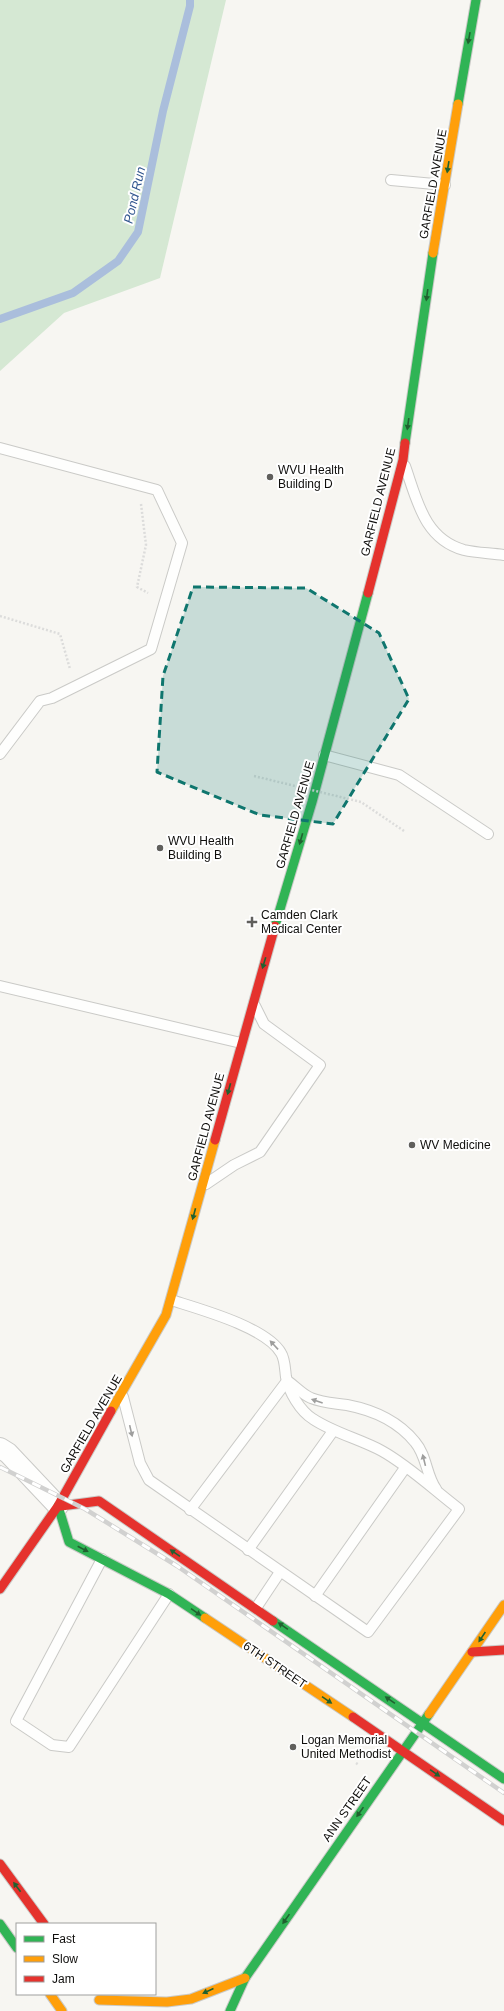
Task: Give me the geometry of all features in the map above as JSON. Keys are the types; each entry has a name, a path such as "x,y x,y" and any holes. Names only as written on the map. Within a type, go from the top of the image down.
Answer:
{"main road":[{"name":"GARFIELD AVENUE","path":"0,1589 58,1506 166,1315 171,1300 241,1043 324,755 403,460 445,185 476,0"},
{"path":"58,1506 99,1501 504,1779"},
{"name":"6TH STREET","path":"58,1506 70,1542 169,1594 403,1751 504,1821"},
{"name":"ANN STREET","path":"230,2011 245,1978 504,1605"},
{"path":"472,1652 504,1650"},
{"path":"0,1864 43,1923"},
{"path":"2,1927 16,1947"},
{"path":"96,1997 167,2002 191,1999 218,1987 245,1978"},
{"path":"51,1995 62,2011"},
{"path":"96,1997 105,2011"}],"street":[{"name":"6TH STREET","path":"0,1448 8,1453 58,1506"}],"lane":[{"path":"391,180 445,185"},
{"path":"0,448 156,490 182,543 151,649 52,698 40,701 0,754"},
{"path":"403,460 428,527 440,538 463,550 504,554"},
{"path":"324,755 399,775 488,834"},
{"path":"0,986 241,1043"},
{"path":"201,1190 215,1177 260,1152 320,1065 264,1024 253,1001"},
{"path":"122,1393 140,1463 149,1480 164,1492 368,1632 459,1509 383,1452 353,1437 333,1431 312,1419 295,1399 287,1381 281,1354 268,1338 220,1316 171,1300"},
{"path":"287,1381 309,1398 324,1403 366,1409 384,1417 401,1428 416,1443 423,1455 431,1482 441,1495"},
{"path":"190,1510 287,1381"},
{"path":"248,1550 333,1431"},
{"path":"315,1596 406,1468"},
{"path":"102,1559 16,1721 52,1745 69,1747 169,1594"},
{"path":"256,1608 280,1572"}],"path":[{"path":"139,485 146,545 137,587 164,602"},
{"path":"0,616 60,634 76,686"},
{"path":"254,776 361,802 404,831"}],"highlighted area":[{"path":"193,587 306,588 379,633 409,699 333,824 260,815 157,772 163,676"}],"green space":[{"path":"0,0 226,0 160,278 64,313 0,371"}],"waterway":[{"name":"Pond Run","path":"0,319 73,293 118,261 138,232 163,111 190,6 190,0"}],"railway":[{"path":"0,1467 85,1509 177,1566 504,1793"}],"traffic: fast":[{"path":"458,104 476,0"},
{"path":"405,443 433,253"},
{"path":"275,926 312,802 368,593"},
{"path":"61,1506 58,1506 69,1542 169,1594 205,1618"},
{"path":"273,1621 504,1779"},
{"path":"230,2011 245,1978 429,1714"},
{"path":"0,1924 16,1947"}],"traffic: slow":[{"path":"433,253 458,104"},
{"path":"111,1411 166,1315 215,1140"},
{"path":"429,1714 504,1605"},
{"path":"205,1618 353,1717"},
{"path":"99,2000 167,2002 191,1999 245,1978"},
{"path":"51,1995 62,2011"}],"traffic: jam":[{"path":"368,593 403,460 405,443"},
{"path":"215,1140 275,926"},
{"path":"0,1589 58,1506 111,1411"},
{"path":"61,1506 99,1501 273,1621"},
{"path":"472,1652 504,1650"},
{"path":"353,1717 504,1821"},
{"path":"0,1864 43,1923"}],"place":[{"name":"WVU Health Building D","path":"270,477"},
{"name":"WVU Health Building B","path":"160,848"},
{"name":"Camden Clark Medical Center","path":"252,922"},
{"name":"WV Medicine","path":"412,1145"},
{"name":"Logan Memorial United Methodist","path":"293,1747"}]}
